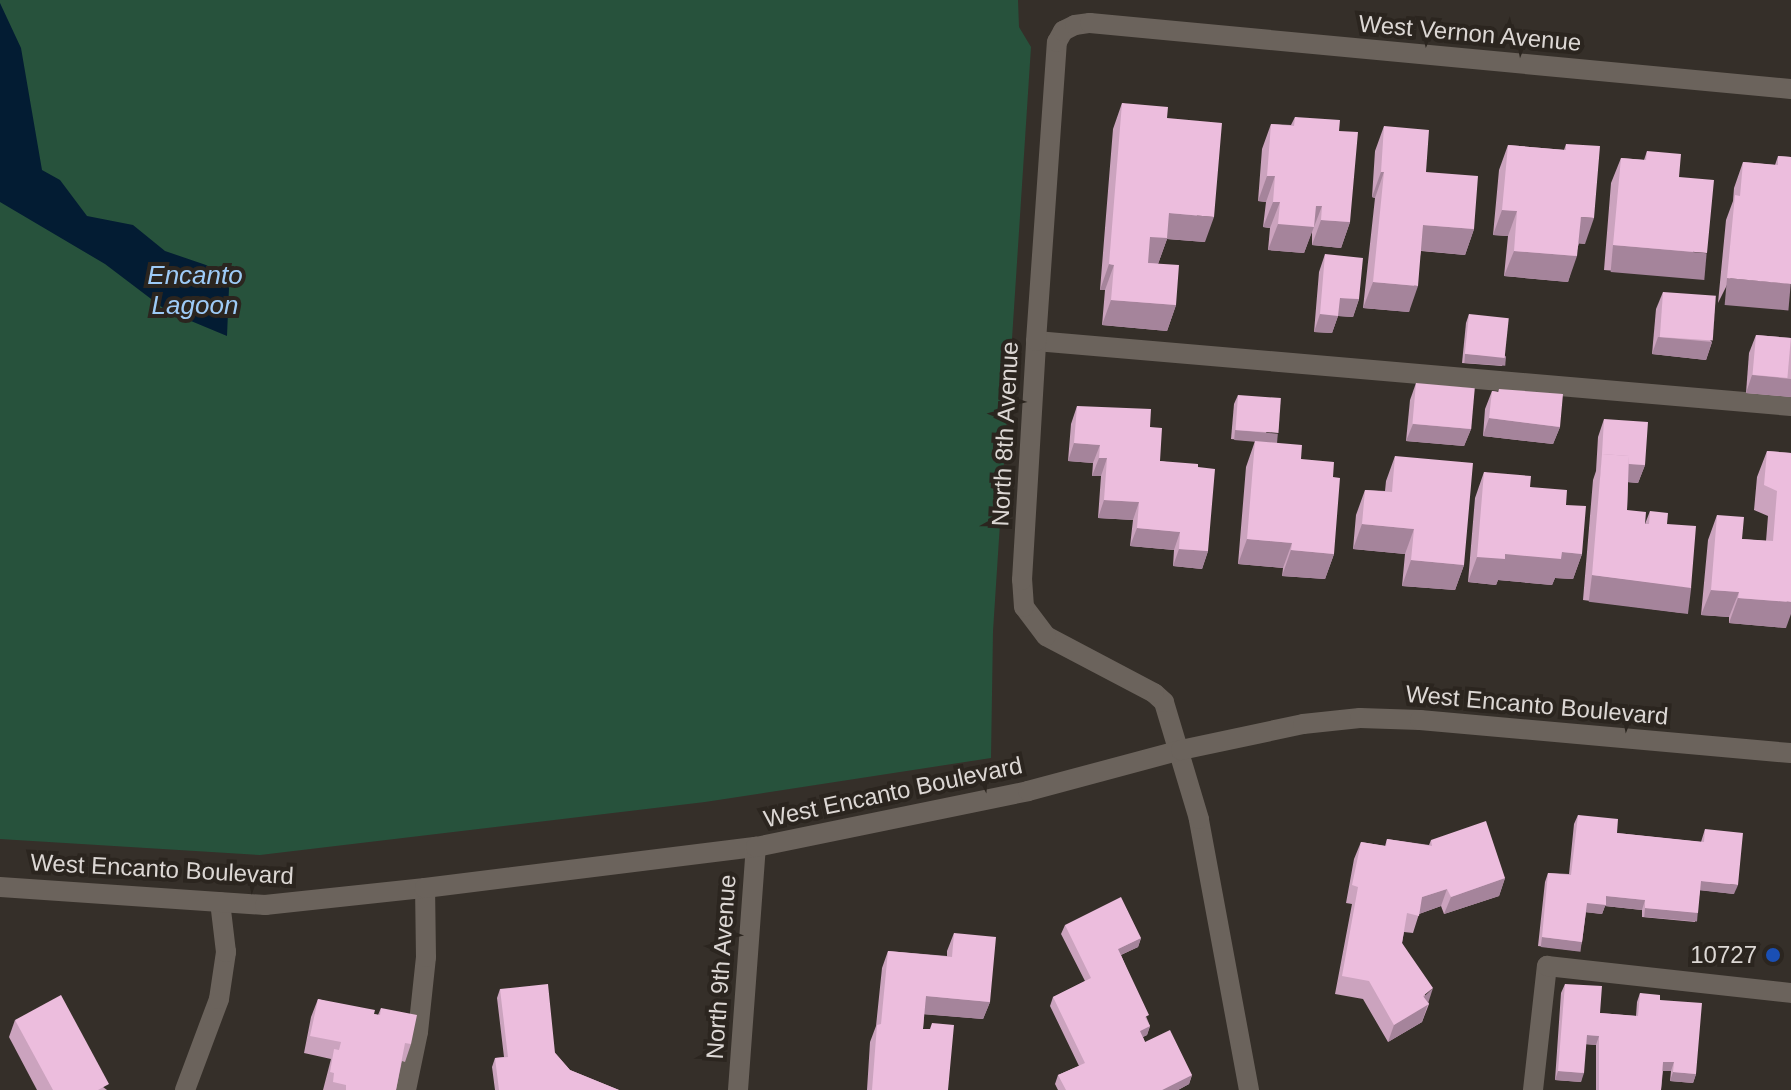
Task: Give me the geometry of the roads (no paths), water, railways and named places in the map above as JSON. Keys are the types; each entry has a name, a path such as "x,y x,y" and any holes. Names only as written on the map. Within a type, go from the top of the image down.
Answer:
{"street":[{"name":"West Vernon Avenue","path":"1057,42 1063,31 1090,23 1791,89"},
{"name":"North 8th Avenue","path":"1057,42 1022,580 1024,607 1046,636 1154,693 1164,702 1181,750 1199,819 1249,1090"},
{"path":"1036,341 1791,406"},
{"name":"West Encanto Boulevard","path":"0,887 265,905 756,847 1028,791 1181,750 1303,724 1360,718 1420,720 1791,753"},
{"name":"North 9th Avenue","path":"738,1090 756,847"},
{"path":"406,1090 418,1032 426,957 425,888"},
{"path":"185,1090 219,999 226,952 220,902"},
{"path":"1533,1090 1547,966 1791,993"}],"water":[{"name":"Encanto Lagoon","path":"0,3 21,48 42,170 60,180 87,216 133,225 165,251 222,274 229,288 227,336 167,311 105,264 0,202"}],"place":[{"name":"10727","path":"1773,955"}]}
